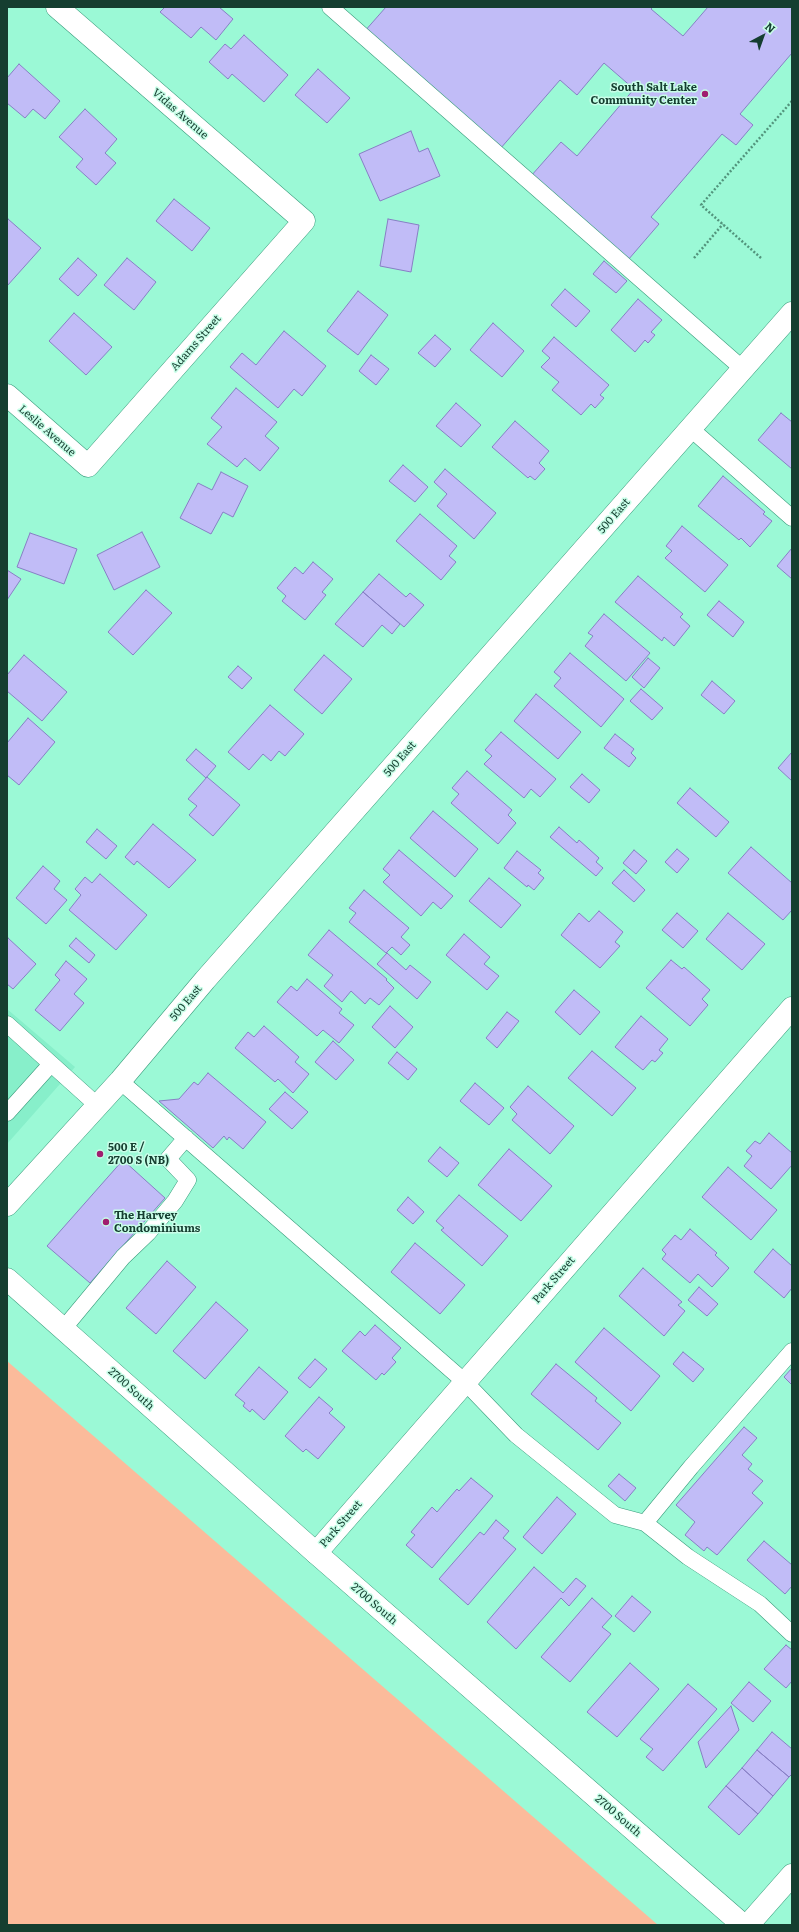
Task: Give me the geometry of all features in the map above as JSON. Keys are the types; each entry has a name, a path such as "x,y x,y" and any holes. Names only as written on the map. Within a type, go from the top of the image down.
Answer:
{"street":[{"name":"Vidas Avenue","path":"57,7 304,220"},
{"name":"Adams Street","path":"88,466 304,220"},
{"name":"500 East","path":"7,1205 98,1106 210,974 792,313"},
{"name":"Leslie Avenue","path":"7,395 88,466"},
{"name":"Park Street","path":"316,1553 792,1008"},
{"name":"2700 South","path":"7,1279 316,1553 743,1925"},
{"path":"748,1925 792,1875"}],"lane":[{"path":"330,7 743,369"},
{"path":"691,429 792,518"},
{"path":"7,1024 98,1106"},
{"path":"7,1113 51,1064"},
{"path":"120,1081 465,1382 516,1435 615,1515 644,1523 688,1557 760,1604 792,1634"},
{"path":"64,1328 123,1257 148,1233 175,1201 188,1180 168,1159 186,1138"},
{"path":"644,1523 792,1352"}],"path":[{"path":"761,258 702,205 792,101"},
{"path":"694,258 723,224"}],"shaded area":[{"path":"7,1009 75,1067 7,1144"},
{"path":"7,1361 658,1925 7,1925"}],"building":[{"path":"165,7 219,7 233,19 216,40 201,27 191,38 160,12"},
{"name":"South Salt Lake Community Center","path":"386,7 653,7 651,9 683,36 708,7 792,7 792,53 740,114 753,125 736,145 722,134 651,217 659,224 628,260 531,176 561,142 577,156 634,89 604,63 577,95 560,80 500,149 364,32"},
{"path":"244,35 288,75 264,102 232,74 228,79 209,62 225,44 231,49"},
{"path":"19,64 60,101 45,119 33,109 25,118 7,103 7,78"},
{"path":"318,69 350,98 327,123 295,95"},
{"path":"85,109 117,139 105,153 116,163 96,185 76,167 83,159 59,137"},
{"path":"411,131 419,152 428,148 440,176 380,201 359,154"},
{"path":"174,199 210,228 192,251 156,221"},
{"path":"8,219 41,248 7,286 7,220"},
{"path":"388,219 419,225 411,272 380,266"},
{"path":"78,258 97,275 78,296 59,279"},
{"path":"127,258 156,282 134,310 104,285"},
{"path":"604,261 627,281 616,293 593,274"},
{"path":"565,289 590,311 576,327 551,305"},
{"path":"358,291 388,315 358,355 327,331"},
{"path":"638,299 662,320 651,332 655,335 648,343 645,340 635,352 611,330"},
{"path":"74,313 112,347 86,375 49,341"},
{"path":"493,323 524,351 502,377 470,350"},
{"path":"284,331 326,366 302,396 294,389 278,408 230,367 242,353 256,365"},
{"path":"435,335 451,349 435,367 418,353"},
{"path":"554,337 609,385 600,395 604,398 595,408 591,404 581,415 552,390 559,382 541,367 550,358 542,351"},
{"path":"371,355 389,369 376,385 359,371"},
{"path":"236,388 277,422 265,436 279,448 260,471 245,458 237,467 207,444 222,427 211,418"},
{"path":"456,403 481,425 461,447 436,426"},
{"path":"781,413 792,422 792,469 758,440"},
{"path":"515,421 549,451 539,463 545,469 535,480 530,476 528,478 492,447"},
{"path":"403,465 428,487 415,502 389,481"},
{"path":"445,469 496,513 474,539 437,506 447,494 434,482"},
{"path":"221,472 248,486 233,517 223,512 211,534 180,518 198,483 212,490"},
{"path":"723,476 765,512 763,514 772,521 750,547 741,538 739,540 698,506"},
{"path":"420,514 457,546 449,556 456,562 441,580 396,541"},
{"path":"682,526 728,565 705,592 665,558 672,551 666,546"},
{"path":"142,532 160,567 114,590 97,555"},
{"path":"30,533 77,549 64,584 17,567"},
{"path":"792,548 792,579 777,566"},
{"path":"313,562 333,579 322,592 326,595 305,620 282,601 286,596 277,588 295,567 303,574"},
{"path":"7,570 21,579 7,600"},
{"path":"379,574 406,597 410,593 424,605 404,627 363,592"},
{"path":"638,576 683,614 680,617 690,626 674,646 664,637 662,641 615,602"},
{"path":"146,590 172,613 133,655 108,632"},
{"path":"363,592 400,624 392,634 382,625 363,647 335,624"},
{"path":"719,601 744,622 733,637 707,615"},
{"path":"604,614 650,653 626,681 585,646 593,636 588,633"},
{"path":"570,653 624,699 601,727 554,686 561,678 554,672"},
{"path":"24,655 67,692 42,721 7,691 7,675"},
{"path":"324,655 352,679 322,714 294,690"},
{"path":"648,658 660,668 644,688 632,677"},
{"path":"238,666 252,678 242,689 228,677"},
{"path":"712,681 735,701 724,714 701,695"},
{"path":"641,689 663,708 652,720 630,701"},
{"path":"536,694 581,732 558,759 514,721"},
{"path":"270,705 304,734 285,756 279,751 271,761 263,754 249,770 228,752"},
{"path":"28,718 55,742 19,785 7,775 7,743"},
{"path":"501,732 556,779 540,797 531,789 524,798 484,764 492,756 485,750"},
{"path":"615,734 634,749 631,753 636,758 629,767 604,748"},
{"path":"196,749 216,766 206,778 186,760"},
{"path":"792,752 792,781 778,768"},
{"path":"467,771 512,810 508,815 516,823 498,844 451,803 459,794 452,788"},
{"path":"582,774 600,790 589,803 570,787"},
{"path":"207,777 240,805 213,836 189,815 197,806 188,799"},
{"path":"690,788 729,822 716,837 677,803"},
{"path":"433,811 478,849 455,877 410,838"},
{"path":"153,824 196,860 169,888 137,861 134,865 125,857"},
{"path":"559,827 577,843 579,840 599,858 596,862 603,868 596,876 550,837"},
{"path":"97,829 117,846 106,859 86,842"},
{"path":"751,847 792,883 792,910 783,920 728,873"},
{"path":"677,849 689,859 677,873 665,862"},
{"path":"399,850 453,896 441,909 433,902 421,916 383,882 390,875 383,869"},
{"path":"634,850 647,861 636,874 623,863"},
{"path":"517,851 541,870 538,873 544,878 534,890 528,885 527,887 504,868"},
{"path":"43,866 60,881 54,889 67,900 46,924 16,898"},
{"path":"624,870 645,890 634,902 612,883"},
{"path":"100,874 147,915 116,950 69,910 81,895 75,889 85,877 92,883"},
{"path":"489,878 521,905 501,928 469,901"},
{"path":"364,890 409,928 401,937 410,945 401,955 392,947 386,953 349,922 356,913 349,908"},
{"path":"599,911 623,932 615,942 620,946 600,968 561,935 579,913 589,922"},
{"path":"677,913 698,931 683,948 662,930"},
{"path":"728,913 765,944 742,970 706,939"},
{"path":"329,930 387,979 386,980 394,988 379,1005 370,998 365,1004 351,991 342,1002 324,986 333,975 308,955"},
{"path":"464,934 490,957 484,964 499,976 487,990 446,955"},
{"path":"8,938 36,964 13,989 7,984"},
{"path":"76,938 95,955 89,963 69,946"},
{"path":"387,953 406,970 410,965 431,982 417,999 377,964"},
{"path":"671,960 682,969 684,967 710,990 702,999 708,1005 690,1026 646,988"},
{"path":"66,961 87,979 74,994 84,1003 60,1031 35,1010 60,980 55,975"},
{"path":"307,979 342,1009 339,1013 354,1025 339,1043 323,1030 317,1036 277,1002 291,986 297,991"},
{"path":"574,990 600,1012 580,1035 555,1012"},
{"path":"390,1006 413,1027 395,1048 372,1027"},
{"path":"507,1012 519,1021 497,1048 486,1038"},
{"path":"641,1016 668,1039 659,1050 663,1053 655,1062 652,1060 643,1070 615,1047"},
{"path":"264,1026 299,1057 295,1062 309,1074 293,1093 278,1079 275,1082 235,1048 248,1032 254,1037"},
{"path":"333,1041 354,1060 336,1080 315,1062"},
{"path":"592,1051 636,1088 612,1116 568,1078"},
{"path":"397,1052 417,1069 408,1080 388,1063"},
{"path":"208,1073 266,1122 243,1149 229,1137 227,1140 224,1136 213,1148 159,1101 179,1099 194,1082 198,1085"},
{"path":"475,1083 504,1108 489,1125 460,1101"},
{"path":"528,1086 574,1126 550,1154 512,1120 517,1114 510,1107"},
{"path":"285,1092 308,1112 292,1129 269,1109"},
{"path":"769,1133 792,1153 792,1165 771,1189 744,1166 752,1156 746,1151 755,1141 760,1144"},
{"path":"440,1147 459,1163 447,1177 428,1161"},
{"path":"509,1149 552,1186 521,1221 478,1185"},
{"name":"The Harvey Condominiums","path":"123,1160 165,1198 90,1283 47,1246"},
{"path":"728,1167 777,1210 751,1240 702,1197"},
{"path":"459,1195 508,1236 482,1266 441,1230 444,1228 436,1221"},
{"path":"408,1197 424,1212 413,1224 397,1210"},
{"path":"690,1229 717,1253 715,1255 729,1268 712,1287 698,1274 690,1283 662,1259 666,1254 662,1250 675,1235 681,1240"},
{"path":"415,1243 465,1285 440,1314 391,1272"},
{"path":"773,1249 792,1266 792,1288 784,1298 754,1272"},
{"path":"167,1261 196,1287 156,1334 126,1308"},
{"path":"643,1268 682,1302 678,1305 685,1311 664,1336 619,1296"},
{"path":"699,1287 718,1304 707,1316 688,1300"},
{"path":"216,1302 248,1330 205,1379 173,1351"},
{"path":"375,1325 401,1348 392,1358 396,1362 384,1375 382,1373 376,1380 342,1351 360,1331 365,1336"},
{"path":"604,1328 660,1376 631,1411 575,1362"},
{"path":"683,1352 704,1369 693,1382 673,1364"},
{"path":"315,1359 327,1369 310,1388 298,1378"},
{"path":"556,1364 597,1398 595,1401 621,1423 598,1450 531,1394"},
{"path":"259,1367 288,1392 264,1420 252,1409 250,1412 243,1406 245,1403 235,1395"},
{"path":"792,1368 792,1385 784,1377"},
{"path":"319,1397 333,1409 329,1413 345,1427 318,1459 306,1449 303,1452 285,1436"},
{"path":"744,1427 757,1438 742,1455 752,1464 748,1469 763,1481 752,1493 763,1503 717,1555 707,1547 704,1551 685,1535 695,1522 676,1505"},
{"path":"619,1474 636,1488 625,1501 608,1486"},
{"path":"471,1478 493,1496 432,1568 406,1545 415,1535 411,1532 432,1507 437,1512 457,1489 459,1491"},
{"path":"557,1497 576,1514 542,1554 523,1537"},
{"path":"496,1520 509,1531 503,1538 516,1549 468,1605 439,1579 480,1532 484,1535"},
{"path":"764,1541 792,1565 792,1586 785,1594 747,1560"},
{"path":"534,1567 563,1593 576,1578 586,1586 569,1606 561,1598 516,1649 487,1622"},
{"path":"632,1596 651,1612 634,1632 615,1616"},
{"path":"592,1598 612,1616 602,1627 611,1634 570,1682 541,1657"},
{"path":"786,1645 792,1650 792,1681 786,1688 764,1669"},
{"path":"630,1663 659,1689 617,1737 587,1712"},
{"path":"749,1682 771,1701 753,1722 731,1703"},
{"path":"688,1684 717,1709 663,1771 646,1757 653,1749 640,1739"},
{"path":"731,1706 739,1730 706,1768 698,1742"},
{"path":"772,1732 792,1749 792,1774 789,1777 757,1750"},
{"path":"757,1750 789,1777 773,1796 742,1768"},
{"path":"742,1768 773,1796 758,1814 726,1786"},
{"path":"726,1786 758,1814 739,1835 708,1807"}],"place":[{"name":"South Salt Lake Community Center","path":"705,94"},
{"name":"500 E / 2700 S (NB)","path":"100,1154"},
{"name":"The Harvey Condominiums","path":"106,1222"}]}
